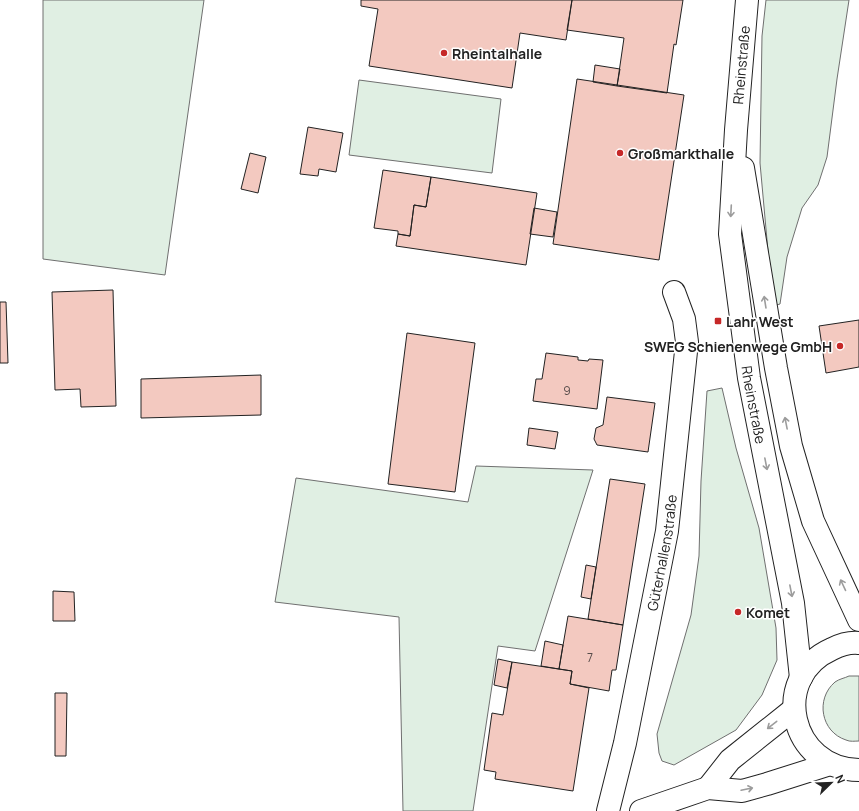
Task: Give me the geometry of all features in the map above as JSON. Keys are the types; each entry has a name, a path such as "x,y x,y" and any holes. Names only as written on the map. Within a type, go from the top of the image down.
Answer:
{"main road":[{"name":"Rheinstraße","path":"747,0 736,130 730,234 749,378 793,603 801,678"},
{"name":"Rheinstraße","path":"736,130 776,368 791,446 813,521 859,620"},
{"name":"Güterhallenstraße","path":"608,811 625,743 667,531 687,342 684,319 674,292"},
{"path":"849,771 816,754 804,741 797,726 794,709 795,693 801,678 810,664 823,653 839,646 859,643"},
{"path":"708,788 730,760 794,709"},
{"path":"641,811 708,788 742,790 768,784 849,771"}],"green space":[{"path":"43,0 204,0 165,275 43,259"},
{"path":"766,0 849,0 827,157 818,185 802,208 787,257 780,304 773,306 760,163 762,36"},
{"path":"359,80 501,99 492,173 349,155"},
{"path":"722,388 736,448 759,528 776,628 777,660 762,695 736,730 674,765 662,761 659,753 657,734 691,615 699,556 701,481 707,391"},
{"path":"476,466 593,470 535,651 498,646 473,811 403,811 399,617 275,602 296,478 468,502"},
{"path":"849,676 859,676 859,741 849,741 838,736 826,723 824,714 823,706 829,689 835,682"}],"building":[{"name":"Rheintalhalle","path":"361,0 572,0 566,40 520,33 512,88 369,66 378,9 361,6"},
{"path":"572,0 683,0 676,45 674,44 667,93 617,86 624,38 567,30"},
{"path":"595,65 620,69 617,86 593,82"},
{"name":"Großmarkthalle","path":"577,79 684,95 659,260 553,244"},
{"path":"308,127 343,133 336,172 319,169 318,176 300,174"},
{"path":"250,153 266,157 258,193 241,189"},
{"path":"383,170 431,177 426,207 414,205 410,236 398,234 398,231 374,228"},
{"path":"431,177 537,193 526,265 396,246 398,234 410,236 414,205 426,207"},
{"path":"534,208 557,212 553,237 530,234"},
{"path":"113,290 116,406 81,407 80,389 55,390 52,292"},
{"path":"0,302 6,302 8,363 0,363"},
{"name":"SWEG Schienenwege GmbH","path":"859,320 859,367 826,373 819,326"},
{"path":"407,333 475,343 455,492 388,484"},
{"path":"546,353 578,357 578,360 603,360 597,409 533,401 536,379 542,379"},
{"path":"261,375 261,415 141,418 141,379"},
{"path":"607,397 655,403 648,452 597,445 594,439 596,428 603,425"},
{"path":"529,428 558,432 555,449 527,445"},
{"path":"610,479 645,484 623,625 588,619"},
{"path":"586,565 596,567 591,599 581,597"},
{"path":"53,591 74,592 75,621 53,621"},
{"path":"568,616 623,625 616,670 612,670 609,691 570,684 572,671 559,669"},
{"path":"545,641 563,645 559,669 541,666"},
{"path":"498,659 512,662 507,688 494,685"},
{"path":"512,662 572,671 570,684 589,688 573,791 495,779 496,772 484,770 492,713 503,715"},
{"path":"55,693 67,693 66,756 55,756"}],"place":[{"name":"Rheintalhalle","path":"444,53"},
{"name":"Großmarkthalle","path":"620,153"},
{"name":"Lahr West","path":"718,321"},
{"name":"SWEG Schienenwege GmbH","path":"840,346"},
{"name":"Komet","path":"738,612"}]}
